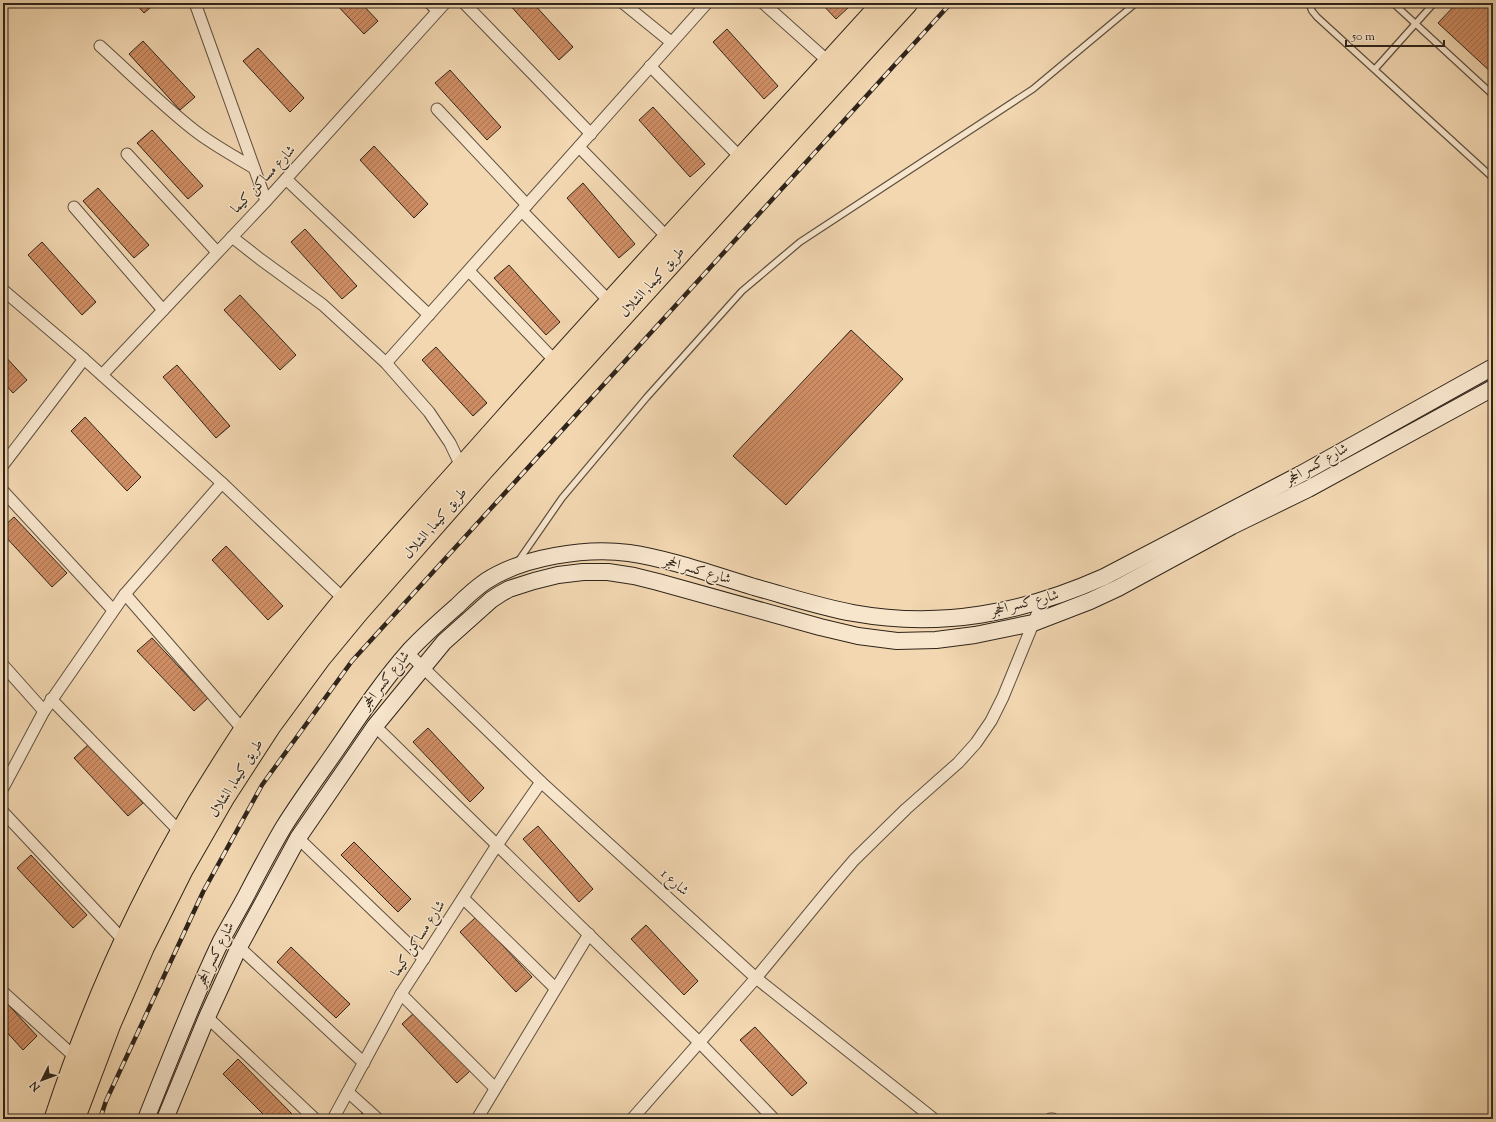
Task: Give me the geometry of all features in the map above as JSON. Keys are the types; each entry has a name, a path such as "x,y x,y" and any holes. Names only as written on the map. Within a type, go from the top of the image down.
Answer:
{"highway":[{"name":"طريق كيما, الشلال","path":"55,1119 97,1003 140,909 180,833 244,731 306,648 351,606 492,460 826,75 883,3"},
{"name":"طريق كيما, الشلال","path":"74,1119 110,1024 144,946 182,870 224,797 270,726 320,658 351,606 462,468 741,158 826,75 907,3"}],"main road":[{"name":"شارع كسر الحجر","path":"165,1119 207,1017 239,947 298,838 374,726 444,642 491,600 509,589 558,575 583,572 608,572 634,576 858,636 897,640 936,640 952,638 975,635 1033,623 1069,610 1111,591 1301,474 1493,367"},
{"name":"شارع كسر الحجر","path":"146,1119 191,1007 223,938 284,827 362,713 408,653 432,627 474,591 492,578 541,559 570,553 600,551 629,553 658,559 816,604 854,613 894,618 933,619 972,617 1042,602 1073,591 1228,520 1308,489 1493,388"},
{"path":"1423,406 1432,421"},
{"path":"1301,474 1308,489"},
{"path":"509,589 514,569"}],"street":[{"path":"195,3 266,201"},
{"name":"شارع مساكن كيما","path":"102,376 266,201 445,3"},
{"path":"464,3 591,134"},
{"path":"623,3 671,42"},
{"path":"386,363 707,3"},
{"path":"763,3 826,75"},
{"path":"100,46 176,115 210,142 254,168"},
{"path":"650,66 741,158"},
{"path":"437,109 610,302"},
{"path":"579,147 668,238"},
{"path":"127,154 217,252"},
{"path":"286,179 429,315"},
{"path":"74,207 164,310"},
{"path":"232,237 322,305 386,363 429,412 450,443 462,468"},
{"path":"469,271 556,362"},
{"path":"3,290 84,359 222,483 351,606"},
{"path":"3,464 84,359"},
{"path":"3,788 51,699 113,610 125,594 222,483"},
{"path":"3,491 113,610"},
{"path":"125,594 244,731"},
{"path":"632,1119 756,978 854,860 906,809 958,763 976,743 991,721 1003,697 1042,602"},
{"name":"شارع 1","path":"408,653 541,782 756,978 934,1119"},
{"path":"3,665 44,711"},
{"path":"51,699 180,833"},
{"path":"374,726 700,1043 774,1119"},
{"name":"شارع مساكن كيما","path":"333,1119 402,994 497,845 541,782"},
{"path":"3,812 125,942"},
{"path":"298,838 424,959"},
{"path":"463,898 555,988"},
{"path":"477,1119 589,934"},
{"path":"239,947 364,1063"},
{"path":"3,992 76,1058"},
{"path":"402,994 495,1088"},
{"path":"207,1017 315,1119"},
{"path":"348,1092 378,1119"}],"lane":[{"path":"426,3 436,13"},
{"path":"514,569 562,498 647,398 742,291 800,242 1033,89 1136,3"},
{"path":"1309,3 1312,11 1317,17 1493,178"},
{"path":"1393,3 1493,95"},
{"path":"1375,69 1434,3"}],"building":[{"path":"135,3 156,3 144,13"},
{"path":"335,3 361,3 378,21 364,34"},
{"path":"508,3 533,3 573,47 559,60"},
{"path":"821,3 845,3 849,7 836,19"},
{"path":"1457,3 1484,3 1493,12 1493,74 1438,23"},
{"path":"727,29 778,86 764,99 713,42"},
{"path":"143,41 195,97 180,110 129,54"},
{"path":"258,48 304,98 290,112 243,61"},
{"path":"450,70 501,127 487,140 435,83"},
{"path":"653,107 705,164 690,177 639,120"},
{"path":"152,130 203,186 188,199 137,143"},
{"path":"374,146 428,204 414,218 360,160"},
{"path":"583,183 635,244 619,258 567,198"},
{"path":"98,188 149,245 134,258 83,201"},
{"path":"305,229 357,286 342,299 291,242"},
{"path":"42,242 96,302 82,315 28,255"},
{"path":"509,265 560,322 546,335 494,278"},
{"path":"240,295 296,355 280,370 224,310"},
{"path":"851,330 903,379 786,505 733,456"},
{"path":"436,347 487,403 473,416 422,360"},
{"path":"3,354 27,380 13,393 3,382"},
{"path":"177,365 230,426 216,438 163,377"},
{"path":"85,417 141,477 127,491 71,431"},
{"path":"14,517 67,573 52,587 3,534 3,527"},
{"path":"226,546 283,606 268,620 212,560"},
{"path":"152,638 208,698 194,711 137,651"},
{"path":"428,728 484,788 470,802 413,742"},
{"path":"89,744 143,803 128,816 74,758"},
{"path":"538,826 593,889 579,902 523,839"},
{"path":"354,842 411,899 398,912 341,855"},
{"path":"31,855 87,915 73,928 17,868"},
{"path":"476,917 532,977 516,992 460,932"},
{"path":"646,925 698,981 684,995 631,939"},
{"path":"291,947 350,1004 336,1018 277,962"},
{"path":"3,999 37,1036 23,1050 3,1028"},
{"path":"416,1011 470,1071 457,1083 402,1024"},
{"path":"755,1027 807,1083 792,1096 740,1040"},
{"path":"238,1059 294,1116 291,1119 268,1119 223,1074"},
{"path":"362,1113 368,1119 356,1119"}],"railway":[{"path":"100,1119 106,1101 203,892 262,785 352,661 951,3"}]}
